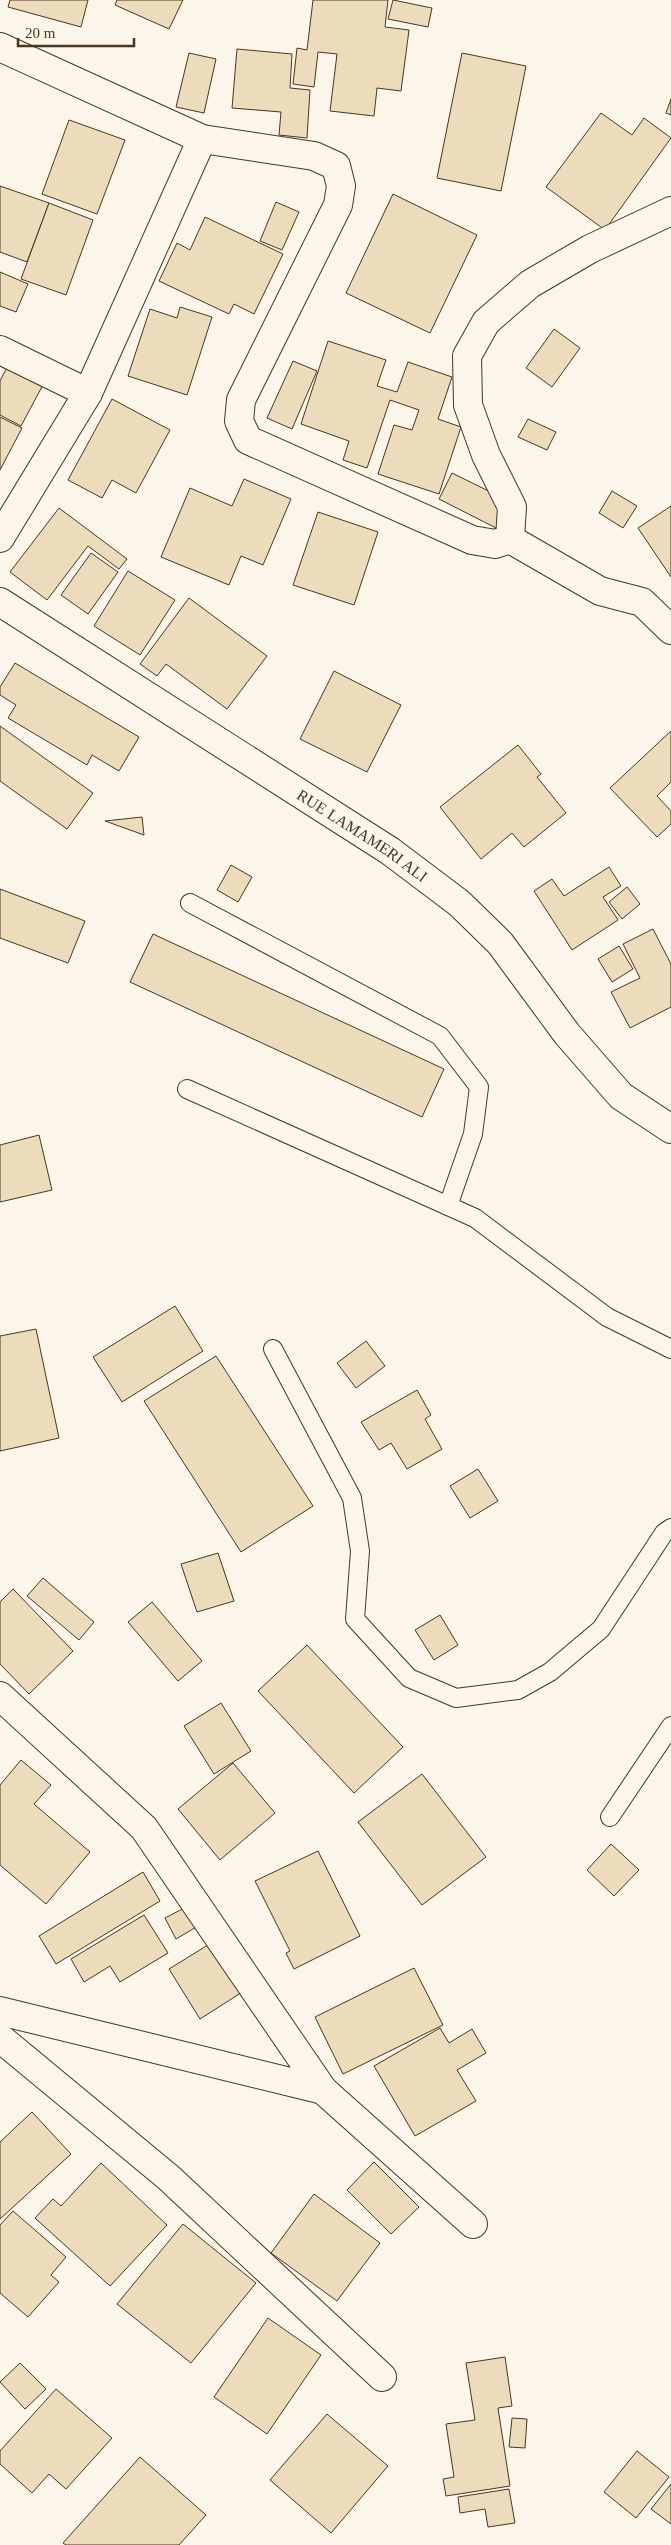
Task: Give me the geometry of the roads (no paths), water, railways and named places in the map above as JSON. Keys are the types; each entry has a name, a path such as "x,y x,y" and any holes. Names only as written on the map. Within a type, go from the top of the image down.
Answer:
{"street":[{"path":"0,47 202,139 314,156 336,166 342,186 338,205 241,400 239,421 248,440 472,540 495,544 510,539 600,591 642,602 671,630"},
{"path":"0,538 88,393 202,139"},
{"path":"510,539 512,507 486,455 468,405 467,356 486,322 530,284 590,249 671,212"},
{"path":"0,350 88,393"},
{"name":"RUE LAMAMERI ALI","path":"0,602 390,851 459,903 500,944 566,1034 621,1096 671,1129"},
{"path":"0,1696 144,1828 324,2090 473,2224"},
{"path":"0,2011 324,2090"},
{"path":"0,2038 168,2177 382,2377"}],"lane":[{"path":"190,903 440,1036 479,1087 473,1134 448,1206"},
{"path":"187,1088 475,1218 607,1317 671,1349"},
{"path":"273,1349 352,1498 360,1551 355,1619 409,1678 456,1698 518,1690 550,1672 601,1629 664,1533 671,1528"},
{"path":"610,1817 671,1726"}]}
